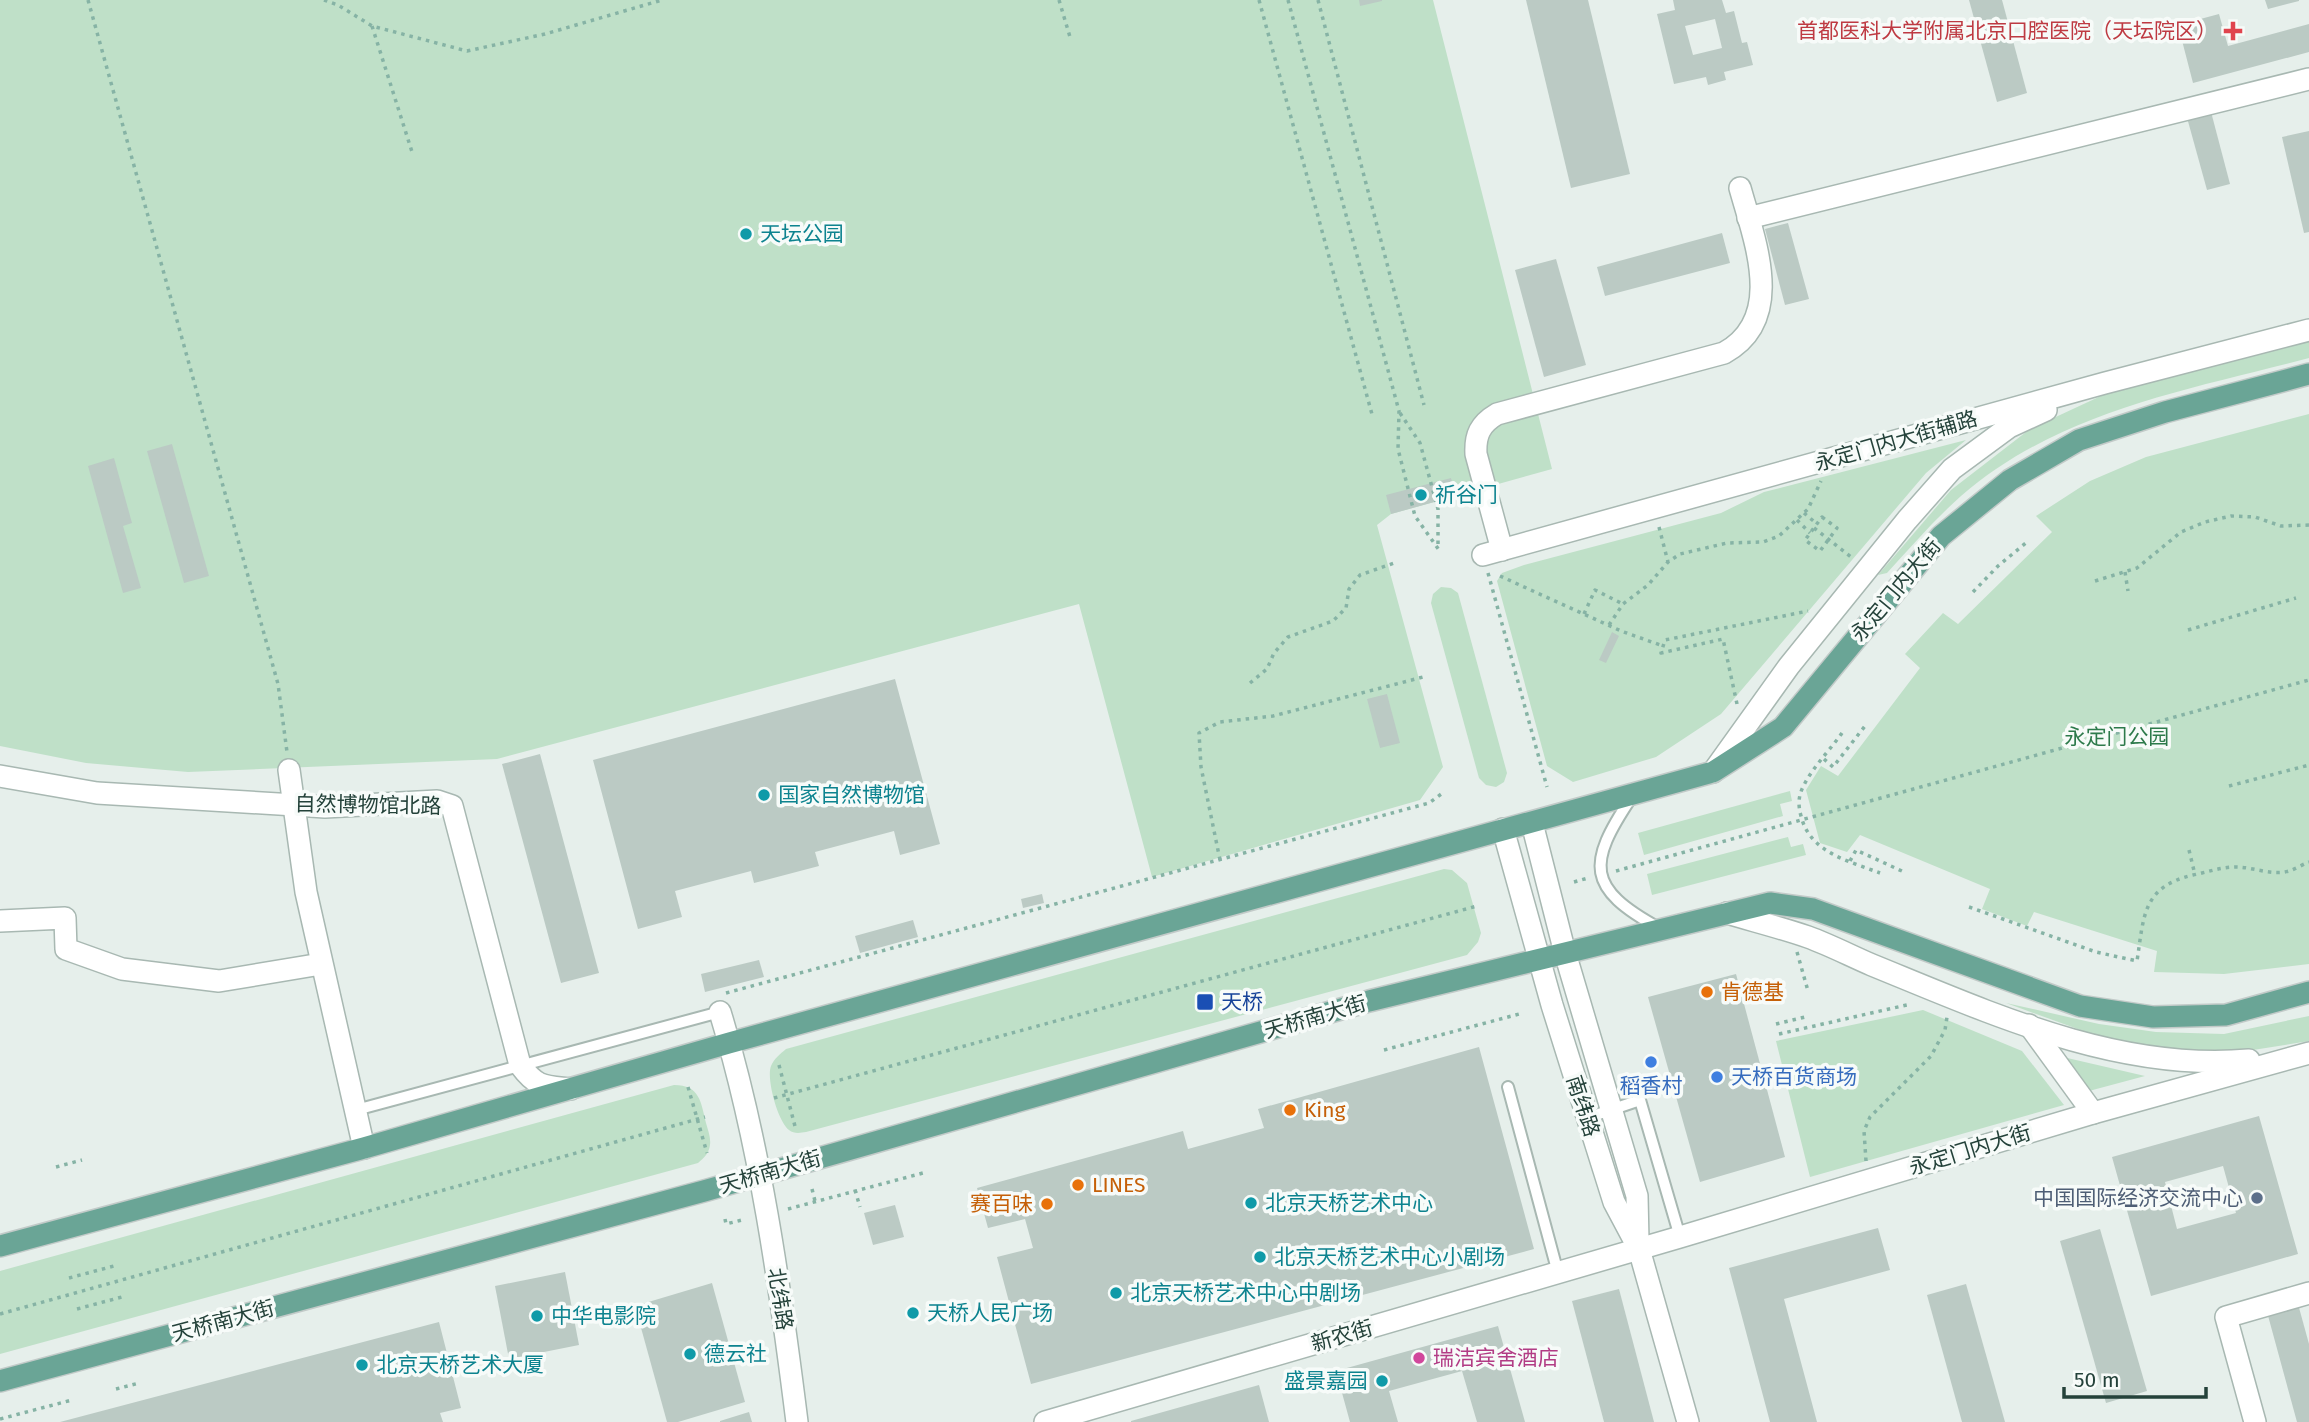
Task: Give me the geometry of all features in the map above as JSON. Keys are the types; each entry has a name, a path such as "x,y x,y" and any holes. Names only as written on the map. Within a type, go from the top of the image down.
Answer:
{"main road":[{"name":"永定门内大街","path":"1503,830 1713,772 1783,727 1941,536 2010,480 2043,459 2080,440 2123,425 2309,374"},
{"path":"0,1246 364,1148 729,1043 1503,830"},
{"path":"1538,960 1770,902 1813,909 2080,1006 2153,1017 2226,1015 2309,992"},
{"name":"天桥南大街","path":"0,1381 759,1176 1369,1001 1538,960"}],"street":[{"path":"1748,218 2309,79"},
{"path":"1493,552 1476,454 1476,440 1483,425 1497,414 1724,354 1749,333 1761,306 1761,278 1740,188"},
{"name":"永定门内大街辅路","path":"1493,552 2105,383 2309,330"},
{"path":"1713,772 1789,666 1907,520 1952,470 2009,427 2105,383"},
{"path":"289,769 306,892 364,1148"},
{"name":"自然博物馆北路","path":"0,776 97,793 325,807 437,802 452,806 520,1065"},
{"name":"南纬路","path":"1532,823 1565,953 1637,1196 1639,1249"},
{"name":"南纬路","path":"1503,830 1538,960 1587,1118 1614,1202 1639,1249 1688,1422"},
{"path":"1727,913 1810,938 2029,1025 2100,1046 2160,1059 2222,1062 2306,1054"},
{"path":"0,921 65,918 66,949 122,969 219,981 321,964"},
{"name":"北纬路","path":"719,1004 759,1176 782,1302 797,1422"},
{"path":"2029,1025 2094,1113"},
{"name":"永定门内大街","path":"1639,1249 2094,1113 2306,1054"},
{"path":"520,1065 531,1080 546,1087 571,1089"},
{"name":"新农街","path":"1045,1422 1639,1249"},
{"path":"2255,1422 2226,1317 2309,1293"}],"lane":[{"path":"1632,795 1610,829 1602,849 1599,864 1601,875 1607,887 1636,915 1661,929"},
{"path":"356,1110 520,1065 719,1004"},
{"path":"1508,1087 1558,1273"},
{"path":"1587,1118 1640,1100 1680,1237"}],"path":[{"path":"88,0 278,684 289,769"},
{"path":"324,0 337,3 372,26 467,51 545,34 662,0"},
{"path":"1059,0 1070,37"},
{"path":"1259,0 1373,418"},
{"path":"1288,0 1399,411 1398,449 1415,516 1438,550 1438,509 1420,443 1399,411"},
{"path":"1318,0 1424,405"},
{"path":"372,26 413,155"},
{"path":"1609,625 1623,604 1648,585 1668,562 1679,554 1727,543 1763,542 1779,536 1804,513 1824,473"},
{"path":"1804,513 1814,528"},
{"path":"2095,581 2137,568 2181,532 2205,522 2231,516 2256,517 2281,526 2309,525"},
{"path":"1822,517 1837,528 1820,551 1805,540 1814,528 1822,517"},
{"path":"1797,520 1814,528 1853,558"},
{"path":"1658,524 1668,562"},
{"path":"1973,592 2027,542"},
{"path":"1493,552 1547,787"},
{"path":"1250,683 1267,669 1274,653 1288,637 1333,621 1346,608 1349,589 1360,575 1396,562"},
{"path":"2125,572 2128,591"},
{"path":"1500,576 1609,625 1664,646"},
{"path":"1584,614 1595,590 1623,604"},
{"path":"2188,629 2296,598"},
{"path":"1742,729 1723,639 1661,653 1665,640 1808,611"},
{"path":"1220,860 1201,767 1199,733 1220,722 1273,716 1427,676"},
{"path":"1574,882 2309,680"},
{"path":"1823,759 1833,767 1865,726"},
{"path":"1842,733 1804,783 1798,797 1801,820 1811,840 1825,851 1880,873"},
{"path":"2229,786 2309,765"},
{"path":"719,1004 1429,803 1444,792"},
{"path":"1850,861 1856,850 1904,872"},
{"path":"2189,850 2195,875"},
{"path":"1969,908 2096,952 2137,961 2145,916 2160,888 2178,878 2221,868 2291,871 2309,862"},
{"path":"774,1098 1477,906"},
{"path":"1797,952 1808,991"},
{"path":"1869,1181 1864,1131 1870,1117 1931,1056 1945,1030 1946,994"},
{"path":"1779,1034 1911,1004"},
{"path":"1384,1050 1522,1013"},
{"path":"1776,1024 1805,1017"},
{"path":"779,1065 796,1130"},
{"path":"688,1087 706,1153"},
{"path":"0,1314 705,1117"},
{"path":"56,1167 82,1160"},
{"path":"789,1209 923,1173"},
{"path":"812,1189 815,1202"},
{"path":"855,1191 860,1207"},
{"path":"725,1219 726,1224 742,1220"},
{"path":"69,1278 114,1266"},
{"path":"77,1309 122,1297"},
{"path":"116,1389 139,1383"},
{"path":"0,1419 72,1400"}],"green space":[{"name":"天坛公园","path":"0,0 1433,0 1552,469 1391,514 1377,525 1443,767 1420,800 1152,877 1079,604 497,759 188,772 86,763 0,746"},
{"path":"2309,339 2309,358 2126,407 2082,423 2040,443 1999,467 1961,496 1887,573 1878,575 1951,490 2030,429 2116,389"},
{"name":"永定门公园","path":"2309,414 2309,964 2224,974 2154,972 2157,951 2034,912 2027,926 1982,909 1990,889 1860,835 1847,852 1820,843 1806,790 1821,766 1838,776 1920,668 1905,654 1943,613 1958,624 2052,532 2036,516 2090,481 2146,457"},
{"path":"1966,440 1926,473 1721,714 1656,757 1573,782 1547,766 1497,581 1502,573 1721,513 1764,492"},
{"path":"1441,587 1451,588 1458,593 1507,773 1504,782 1496,787 1486,785 1479,778 1431,603 1433,594"},
{"path":"1790,791 1792,801 1780,804 1783,816 1644,855 1638,833"},
{"path":"1788,837 1791,847 1803,844 1806,855 1652,895 1647,874"},
{"path":"1444,869 1452,870 1467,883 1481,933 1478,942 1467,955 806,1132 795,1133 789,1130 777,1110 770,1072 774,1061 786,1049"},
{"path":"2006,1003 2099,1024 2156,1032 2224,1034 2309,1016 2309,1041 2253,1050 2192,1051 2108,1040"},
{"path":"1923,1010 2022,1051 2064,1105 1810,1177 1776,1041"},
{"path":"2063,1057 2145,1076 2089,1091"},
{"path":"674,1085 694,1091 703,1108 710,1145 706,1155 698,1163 0,1354 0,1271"}],"building":[{"path":"1359,0 1382,0 1382,1 1360,6"},
{"path":"1526,0 1588,0 1630,174 1571,188"},
{"path":"1673,0 1722,0 1726,13 1734,11 1742,43 1747,42 1753,65 1724,72 1726,80 1708,85 1706,77 1674,84 1657,14 1675,10","holes":["1715,19 1722,48 1693,55 1685,26"]},
{"path":"1969,0 2002,0 2027,93 1997,102"},
{"path":"2265,0 2299,0 2299,1 2268,9"},
{"path":"2219,14 2228,46 2309,24 2309,52 2193,83 2178,25"},
{"path":"2210,108 2230,184 2207,190 2186,114"},
{"path":"2309,131 2309,232 2304,233 2282,137"},
{"path":"1788,223 1809,299 1785,305 1765,229"},
{"path":"1722,233 1730,263 1605,296 1597,267"},
{"path":"1556,259 1586,365 1544,377 1515,270"},
{"path":"172,444 209,576 184,583 147,451"},
{"path":"114,458 132,523 123,526 141,588 123,593 88,466"},
{"name":"祈谷门","path":"1451,478 1456,496 1391,514 1386,495"},
{"path":"1612,632 1619,636 1606,663 1599,660"},
{"name":"国家自然博物馆","path":"895,679 940,844 900,855 894,831 815,852 819,866 754,883 751,871 675,891 682,917 638,929 593,760"},
{"path":"1387,694 1400,743 1380,748 1367,699"},
{"path":"540,754 599,973 561,983 502,764"},
{"path":"1042,894 1044,903 1023,908 1021,899"},
{"path":"913,920 918,937 860,953 855,936"},
{"path":"759,960 764,977 705,992 701,974"},
{"name":"天桥百货商场","path":"1736,974 1785,1157 1700,1182 1648,997"},
{"name":"北京天桥艺术中心","path":"1479,1047 1534,1249 1031,1384 997,1257 1033,1248 1025,1219 988,1228 977,1188 1183,1131 1188,1149 1264,1128 1258,1109"},
{"name":"中国国际经济交流中心","path":"2259,1116 2298,1254 2151,1296 2112,1157","holes":["2223,1166 2236,1213 2177,1229 2165,1182"]},
{"path":"895,1205 904,1237 873,1245 864,1213"},
{"path":"1878,1228 1890,1270 1784,1299 1817,1422 1770,1422 1729,1268"},
{"path":"2100,1229 2147,1391 2106,1403 2060,1241"},
{"name":"中华电影院","path":"565,1272 579,1345 509,1359 495,1286"},
{"name":"德云社","path":"712,1283 745,1402 678,1422 667,1422 635,1306"},
{"path":"1966,1284 2005,1422 1962,1422 1927,1295"},
{"path":"1619,1289 1654,1422 1604,1422 1572,1301"},
{"path":"2298,1304 2309,1344 2309,1422 2297,1422 2267,1312"},
{"name":"北京天桥艺术大厦","path":"439,1322 461,1408 440,1413 443,1422 60,1422"},
{"name":"盛景嘉园","path":"1498,1326 1525,1422 1477,1422 1462,1371 1389,1391 1398,1422 1350,1422 1336,1371"},
{"path":"1259,1385 1269,1422 1131,1422 1131,1421"},
{"path":"749,1412 752,1422 720,1422 720,1421"}],"place":[{"name":"首都医科大学附属北京口腔医院（天坛院区）","path":"2233,31"},
{"name":"天坛公园","path":"746,234"},
{"name":"祈谷门","path":"1421,495"},
{"name":"国家自然博物馆","path":"764,795"},
{"name":"肯德基","path":"1707,992"},
{"name":"天桥","path":"1205,1002"},
{"name":"稻香村","path":"1651,1062"},
{"name":"天桥百货商场","path":"1717,1077"},
{"name":"King","path":"1290,1110"},
{"name":"LINES","path":"1078,1185"},
{"name":"中国国际经济交流中心","path":"2257,1198"},
{"name":"北京天桥艺术中心","path":"1251,1203"},
{"name":"赛百味","path":"1047,1204"},
{"name":"北京天桥艺术中心小剧场","path":"1260,1257"},
{"name":"北京天桥艺术中心中剧场","path":"1116,1293"},
{"name":"天桥人民广场","path":"913,1313"},
{"name":"中华电影院","path":"537,1316"},
{"name":"德云社","path":"690,1354"},
{"name":"瑞洁宾舍酒店","path":"1419,1358"},
{"name":"北京天桥艺术大厦","path":"362,1365"},
{"name":"盛景嘉园","path":"1382,1381"}]}
